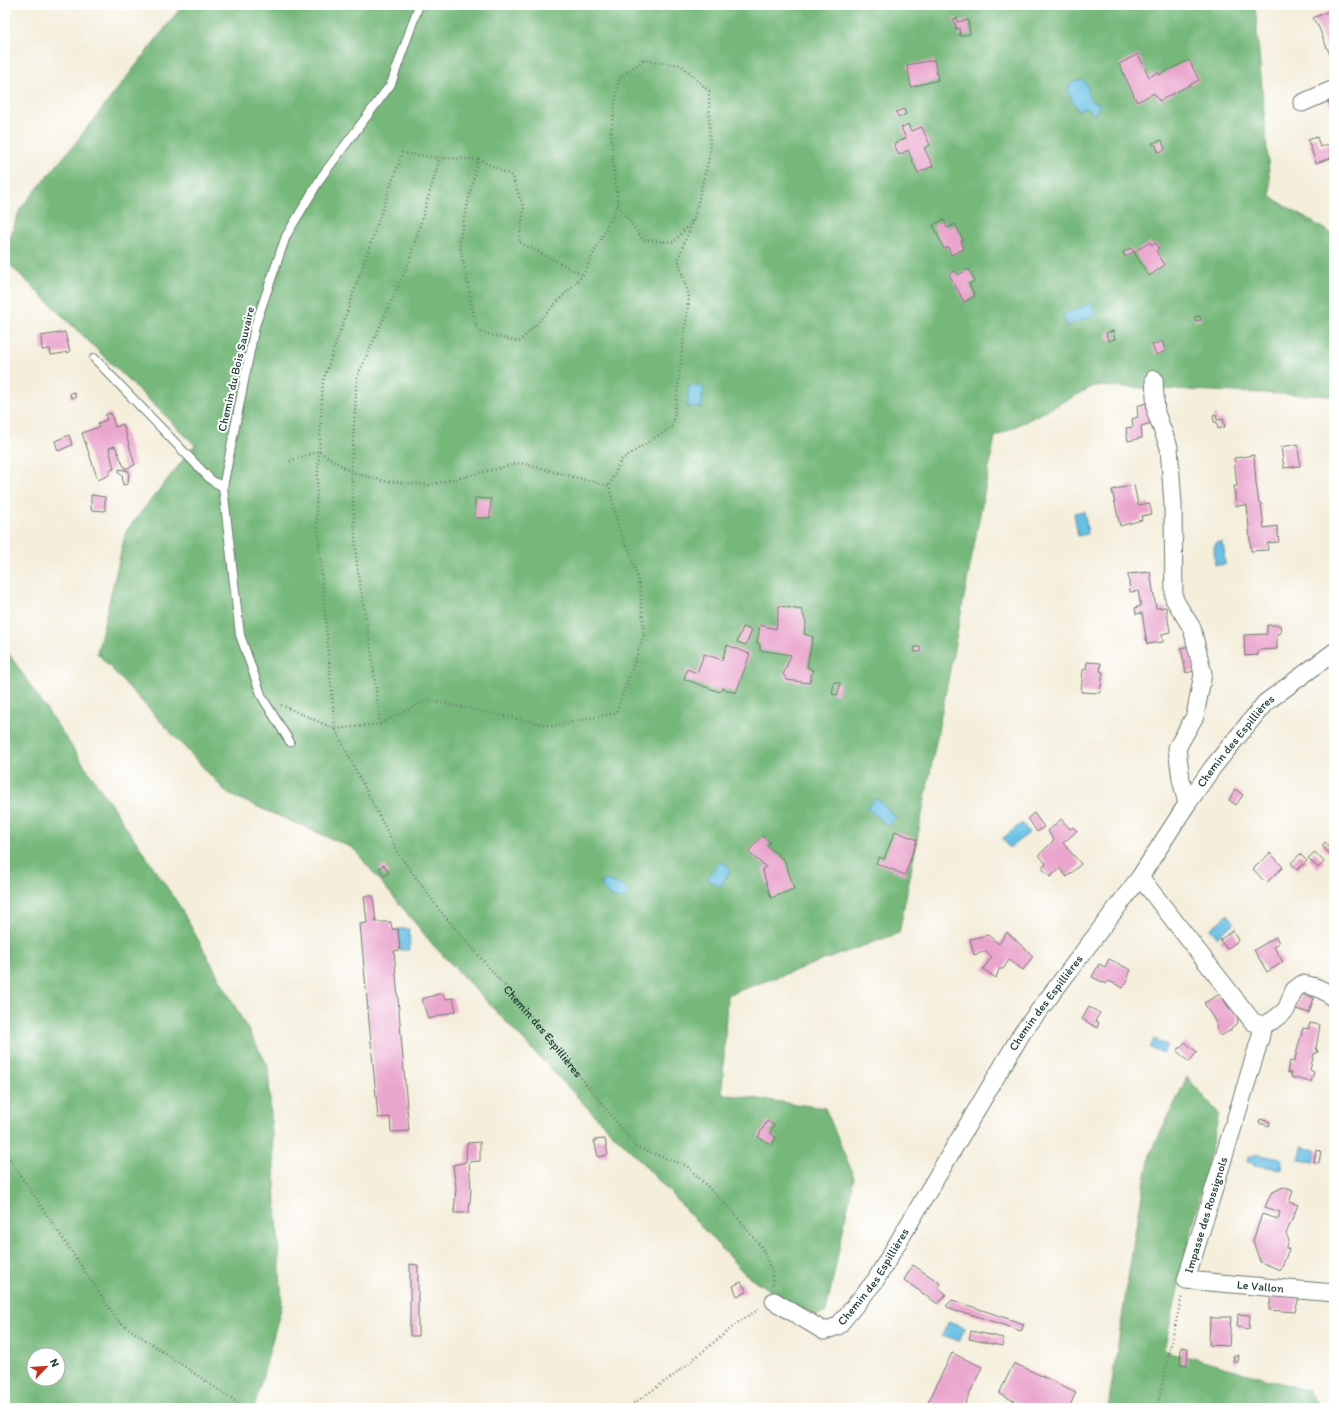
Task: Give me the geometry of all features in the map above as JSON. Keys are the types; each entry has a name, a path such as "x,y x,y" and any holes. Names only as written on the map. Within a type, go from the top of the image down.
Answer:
{"street":[{"path":"1302,103 1334,89"},
{"path":"1154,379 1156,413 1169,447 1173,505 1174,599 1192,628 1203,674 1195,716 1177,748 1181,779 1187,804"},
{"name":"Chemin des Espillières","path":"774,1300 824,1331 838,1326 875,1281 1022,1033 1140,877 1187,804 1214,767 1264,703 1334,652"},
{"path":"1140,877 1253,1022 1263,1025 1272,1022 1286,1010 1294,990 1302,984 1316,987 1327,992 1334,999"},
{"name":"Impasse des Rossignols","path":"1186,1280 1263,1025"},
{"name":"Le Vallon","path":"1186,1280 1334,1293"}],"lane":[{"name":"Chemin du Bois Sauvaire","path":"290,742 262,697 240,634 223,487 255,326 286,236 322,176 391,84 419,5"},
{"path":"94,358 211,480 223,487"}],"path":[{"path":"262,697 335,729 380,724 427,700 552,726 616,713 644,635 640,588 630,553 619,529 609,486 621,460 674,426 689,297 678,259 694,218 710,154 709,91 681,65 643,60 619,78 611,132 613,166 618,204 643,240 674,242 694,218"},
{"path":"335,729 316,509 323,381 402,153 440,158 478,159 512,176 524,209 518,242 583,275"},
{"path":"380,724 372,655 357,566 351,472 357,376 409,262 440,158"},
{"path":"478,159 459,241 477,331 519,342 583,275 618,204"},
{"path":"290,461 319,451"},
{"path":"319,451 351,472 384,481 430,485 520,463 609,486"},
{"name":"Chemin des Espillières","path":"335,729 398,853 441,912 545,1032 636,1147 687,1166 733,1212 762,1248 772,1272 774,1300"},
{"path":"5,1152 118,1321 245,1408"},
{"name":"Impasse des Rossignols","path":"1157,1408 1186,1280"},
{"path":"627,1408 673,1376 740,1321 774,1300"}],"green space":[{"path":"183,5 1255,5 1271,197 1334,235 1334,387 1332,396 1094,386 995,437 899,933 727,995 722,1094 825,1108 854,1177 826,1312 810,1318 744,1273 635,1155 600,1121 434,946 353,848 228,794 97,653 126,531 195,445 5,260 5,253 20,209 73,146"},
{"path":"5,648 179,905 268,1066 282,1305 254,1408 5,1408"},
{"path":"1187,1077 1219,1114 1164,1350 1308,1391 1321,1408 1108,1408 1136,1227 1150,1155"}],"water":[{"path":"1082,80 1087,86 1091,100 1100,103 1095,115 1087,108 1082,108 1078,111 1069,94 1068,86 1076,81"},
{"path":"1092,303 1097,314 1067,326 1063,315"},
{"path":"689,386 704,387 701,408 687,406"},
{"path":"1084,511 1088,534 1078,536 1074,513"},
{"path":"1222,542 1222,546 1224,547 1225,565 1215,565 1214,546 1216,546 1216,543"},
{"path":"876,798 896,817 887,826 867,808"},
{"path":"1022,823 1029,833 1009,848 1003,838"},
{"path":"720,861 731,868 720,887 707,879"},
{"path":"607,880 622,886 628,892 627,897 619,899 608,894 601,883"},
{"path":"1227,915 1234,923 1217,937 1210,929"},
{"path":"398,929 409,929 410,950 400,950"},
{"path":"1154,1039 1167,1045 1163,1053 1150,1048"},
{"path":"1302,1147 1316,1150 1314,1162 1299,1160"},
{"path":"1255,1154 1282,1159 1281,1169 1254,1165 1254,1163 1247,1162 1249,1156 1255,1156"},
{"path":"949,1321 965,1328 959,1341 942,1335"}],"building":[{"path":"1333,9 1334,65 1319,28 1313,18"},
{"path":"957,18 957,22 968,20 970,34 960,36 959,28 956,29 953,19"},
{"path":"1138,54 1149,77 1158,72 1159,75 1189,60 1199,80 1159,101 1154,93 1137,102 1119,64"},
{"path":"934,60 938,80 911,87 907,65"},
{"path":"1334,95 1334,106 1331,108 1327,99"},
{"path":"904,109 906,114 899,118 896,112"},
{"path":"908,124 911,131 922,127 930,145 924,148 933,166 918,173 908,150 899,155 894,144 906,138 901,128"},
{"path":"1317,137 1320,147 1330,144 1334,157 1316,163 1308,140"},
{"path":"1162,140 1165,150 1158,152 1156,145 1153,145 1152,143"},
{"path":"944,220 947,228 955,224 963,240 961,241 964,249 951,255 948,247 944,249 933,225"},
{"path":"1150,242 1152,245 1156,243 1159,248 1156,251 1165,265 1149,276 1134,252"},
{"path":"1131,248 1134,252 1125,257 1123,252"},
{"path":"969,269 975,281 969,284 975,296 964,302 949,274 955,271 958,275"},
{"path":"1200,316 1201,320 1195,321 1195,317"},
{"path":"1113,331 1115,339 1108,341 1106,333"},
{"path":"65,332 70,352 51,355 50,349 42,350 41,336"},
{"path":"1162,341 1166,351 1156,355 1152,345"},
{"path":"74,392 76,397 71,398 70,393"},
{"path":"1146,403 1151,423 1141,426 1142,438 1128,441 1126,428 1133,427 1132,419 1138,417 1137,406"},
{"path":"111,413 115,427 123,424 135,465 125,469 115,446 109,448 114,469 110,470 109,475 98,480 82,433 99,427 98,423 107,420 105,415"},
{"path":"1216,414 1217,420 1223,419 1225,427 1218,429 1217,422 1214,422 1213,415"},
{"path":"69,435 72,445 58,451 55,441"},
{"path":"1298,444 1300,466 1284,468 1281,447"},
{"path":"1254,455 1256,483 1259,503 1261,503 1264,528 1277,526 1279,542 1267,543 1268,550 1251,551 1247,505 1236,506 1234,486 1237,486 1234,458"},
{"path":"119,469 129,471 128,484 123,485 122,474 119,474"},
{"path":"1134,485 1138,505 1149,503 1152,514 1141,516 1142,520 1120,526 1112,490"},
{"path":"91,495 105,497 105,511 91,510"},
{"path":"475,498 491,499 490,518 475,518"},
{"path":"1150,572 1156,608 1166,607 1170,632 1162,634 1163,642 1147,644 1142,613 1136,614 1135,608 1141,606 1138,591 1130,592 1128,574"},
{"path":"779,606 802,610 806,623 804,634 813,637 807,667 813,670 809,683 787,680 787,678 783,675 791,655 760,650 760,644 757,643 760,625 776,629"},
{"path":"1267,625 1280,625 1281,633 1277,634 1277,649 1258,650 1258,655 1245,656 1244,635 1267,634"},
{"path":"743,627 752,630 746,645 737,642"},
{"path":"727,645 750,654 736,693 722,688 720,692 684,679 687,669 697,673 704,654 722,660"},
{"path":"1189,646 1194,671 1186,673 1181,648"},
{"path":"915,647 921,647 920,652 914,652"},
{"path":"1087,662 1101,663 1100,671 1103,672 1100,693 1081,692 1083,670 1086,669"},
{"path":"834,682 840,683 838,695 832,694"},
{"path":"1235,789 1243,795 1236,805 1229,800"},
{"path":"1034,813 1044,827 1037,832 1028,818"},
{"path":"1061,819 1070,829 1073,827 1077,831 1063,843 1081,864 1067,877 1060,869 1050,877 1042,868 1046,864 1039,855 1054,840 1048,831"},
{"path":"895,831 917,840 905,875 876,863 879,857 884,859"},
{"path":"762,836 770,842 767,846 785,861 794,889 771,898 762,869 766,867 748,852"},
{"path":"1325,842 1332,850 1329,853 1322,846"},
{"path":"1315,852 1324,862 1318,868 1308,858"},
{"path":"1270,853 1283,867 1266,883 1253,869"},
{"path":"1300,854 1307,861 1297,870 1291,863"},
{"path":"384,865 389,873 384,876 379,868"},
{"path":"364,896 373,896 376,922 391,922 392,929 398,929 400,950 394,951 409,1131 391,1132 390,1117 378,1118 360,924 367,923"},
{"path":"1233,930 1238,941 1227,949 1220,940"},
{"path":"1007,932 1033,956 1023,970 1009,960 1003,969 999,969 996,978 983,969 992,957 986,951 974,955 970,939 988,935 999,944"},
{"path":"1276,937 1279,943 1274,947 1283,962 1267,972 1254,950"},
{"path":"1109,959 1131,970 1127,977 1129,978 1123,988 1109,981 1106,984 1092,977 1099,964 1105,967"},
{"path":"442,993 445,999 453,998 456,1011 428,1019 422,999"},
{"path":"1220,994 1231,1011 1234,1010 1237,1014 1238,1023 1231,1028 1231,1030 1221,1036 1216,1028 1218,1026 1204,1003"},
{"path":"1301,994 1314,998 1309,1013 1296,1009"},
{"path":"1089,1007 1100,1013 1095,1021 1099,1023 1097,1028 1082,1019"},
{"path":"1310,1023 1320,1025 1316,1048 1318,1052 1314,1054 1310,1070 1314,1072 1311,1082 1291,1077 1291,1073 1287,1072 1290,1061 1294,1062 1303,1028 1308,1029"},
{"path":"1185,1042 1197,1052 1189,1062 1177,1051"},
{"path":"1260,1119 1270,1122 1269,1126 1259,1123"},
{"path":"767,1121 774,1125 770,1133 776,1138 772,1145 758,1137"},
{"path":"605,1139 608,1155 598,1157 594,1140"},
{"path":"480,1142 480,1161 469,1162 471,1189 469,1213 454,1213 456,1188 453,1165 466,1162 467,1143"},
{"path":"1316,1150 1321,1151 1319,1163 1314,1162"},
{"path":"1283,1187 1293,1191 1289,1202 1298,1205 1286,1234 1289,1240 1286,1248 1289,1249 1281,1270 1260,1262 1253,1241 1262,1214 1278,1219 1280,1212 1265,1207 1271,1193"},
{"path":"410,1264 418,1265 418,1336 410,1336"},
{"path":"913,1265 940,1283 938,1287 946,1294 938,1304 904,1280"},
{"path":"741,1282 747,1292 737,1296 733,1286"},
{"path":"1271,1296 1299,1298 1295,1312 1269,1310"},
{"path":"952,1300 1024,1324 1021,1331 970,1314 955,1311 946,1306"},
{"path":"1238,1314 1250,1315 1249,1329 1237,1327"},
{"path":"1231,1317 1229,1346 1209,1345 1210,1318"},
{"path":"971,1331 1004,1338 1002,1346 969,1339"},
{"path":"1181,1347 1188,1348 1187,1365 1180,1364"},
{"path":"952,1353 982,1367 963,1408 926,1407"},
{"path":"1234,1355 1239,1355 1238,1362 1233,1362"},
{"path":"1014,1363 1076,1392 1069,1408 1030,1408 999,1394"}]}
